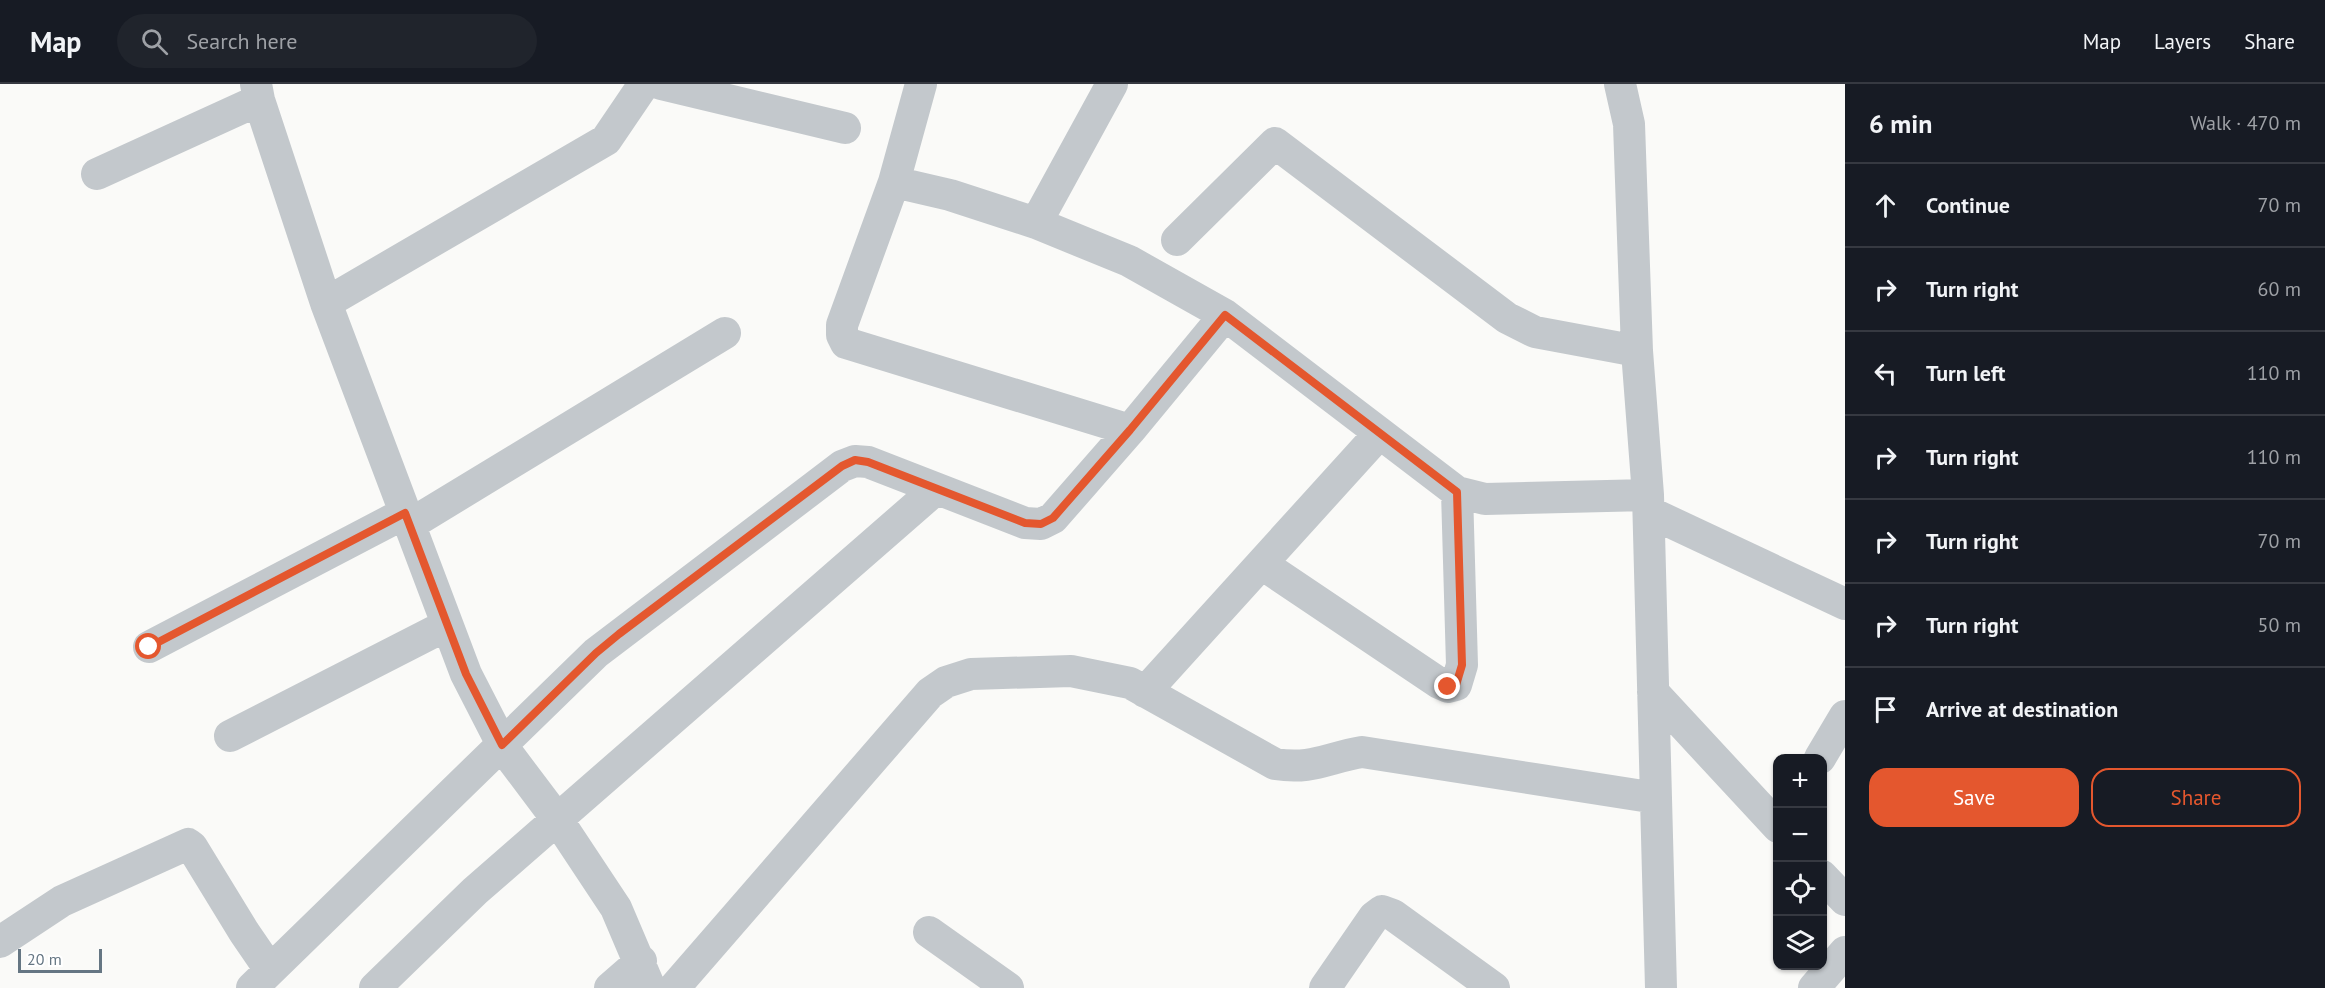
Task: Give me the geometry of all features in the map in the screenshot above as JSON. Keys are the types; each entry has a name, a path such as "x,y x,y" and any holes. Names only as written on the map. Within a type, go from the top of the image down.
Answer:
{"street":[{"path":"326,303 606,140 644,84"},
{"path":"661,84 845,128"},
{"path":"921,84 894,182 842,325 842,335 846,343 1130,430"},
{"path":"1036,223 1112,84"},
{"path":"1620,84 1629,124 1637,351 1649,504 1661,988"},
{"path":"97,174 258,92 326,303 466,674 502,745 557,819 616,908 646,975 610,988"},
{"path":"1177,240 1275,143 1507,318 1535,332 1637,351"},
{"path":"894,182 950,195 1036,223 1129,261 1225,315 1457,492 1485,499 1649,504 1845,604"},
{"path":"0,942 62,901 188,844 244,932 261,979 596,653 842,466 855,460 868,462 1025,523 1041,524 1053,518 1130,430 1225,315"},
{"path":"149,647 407,519 725,333"},
{"path":"1145,692 1379,434"},
{"path":"375,988 475,891 936,489"},
{"path":"1262,564 1439,683 1448,687 1456,685 1462,665 1457,492"},
{"path":"230,736 447,625"},
{"path":"674,988 930,693 946,682 970,674 1071,671 1112,678 1145,692 1275,764 1296,767 1323,764 1342,755 1362,752 1656,798"},
{"path":"1653,692 1773,822"},
{"path":"1823,754 1845,716"},
{"path":"1827,881 1845,900"},
{"path":"1325,988 1374,916 1382,911 1393,915 1494,988"},
{"path":"929,932 1008,988"},
{"path":"1814,988 1845,952"}],"route":[{"path":"149,647 405,513 466,674 502,745 596,653 619,634 670,598 842,466 855,460 868,462 1025,523 1041,524 1053,518 1130,430 1225,315 1431,475 1457,492 1462,665 1461,676 1456,685 1448,687"}]}
